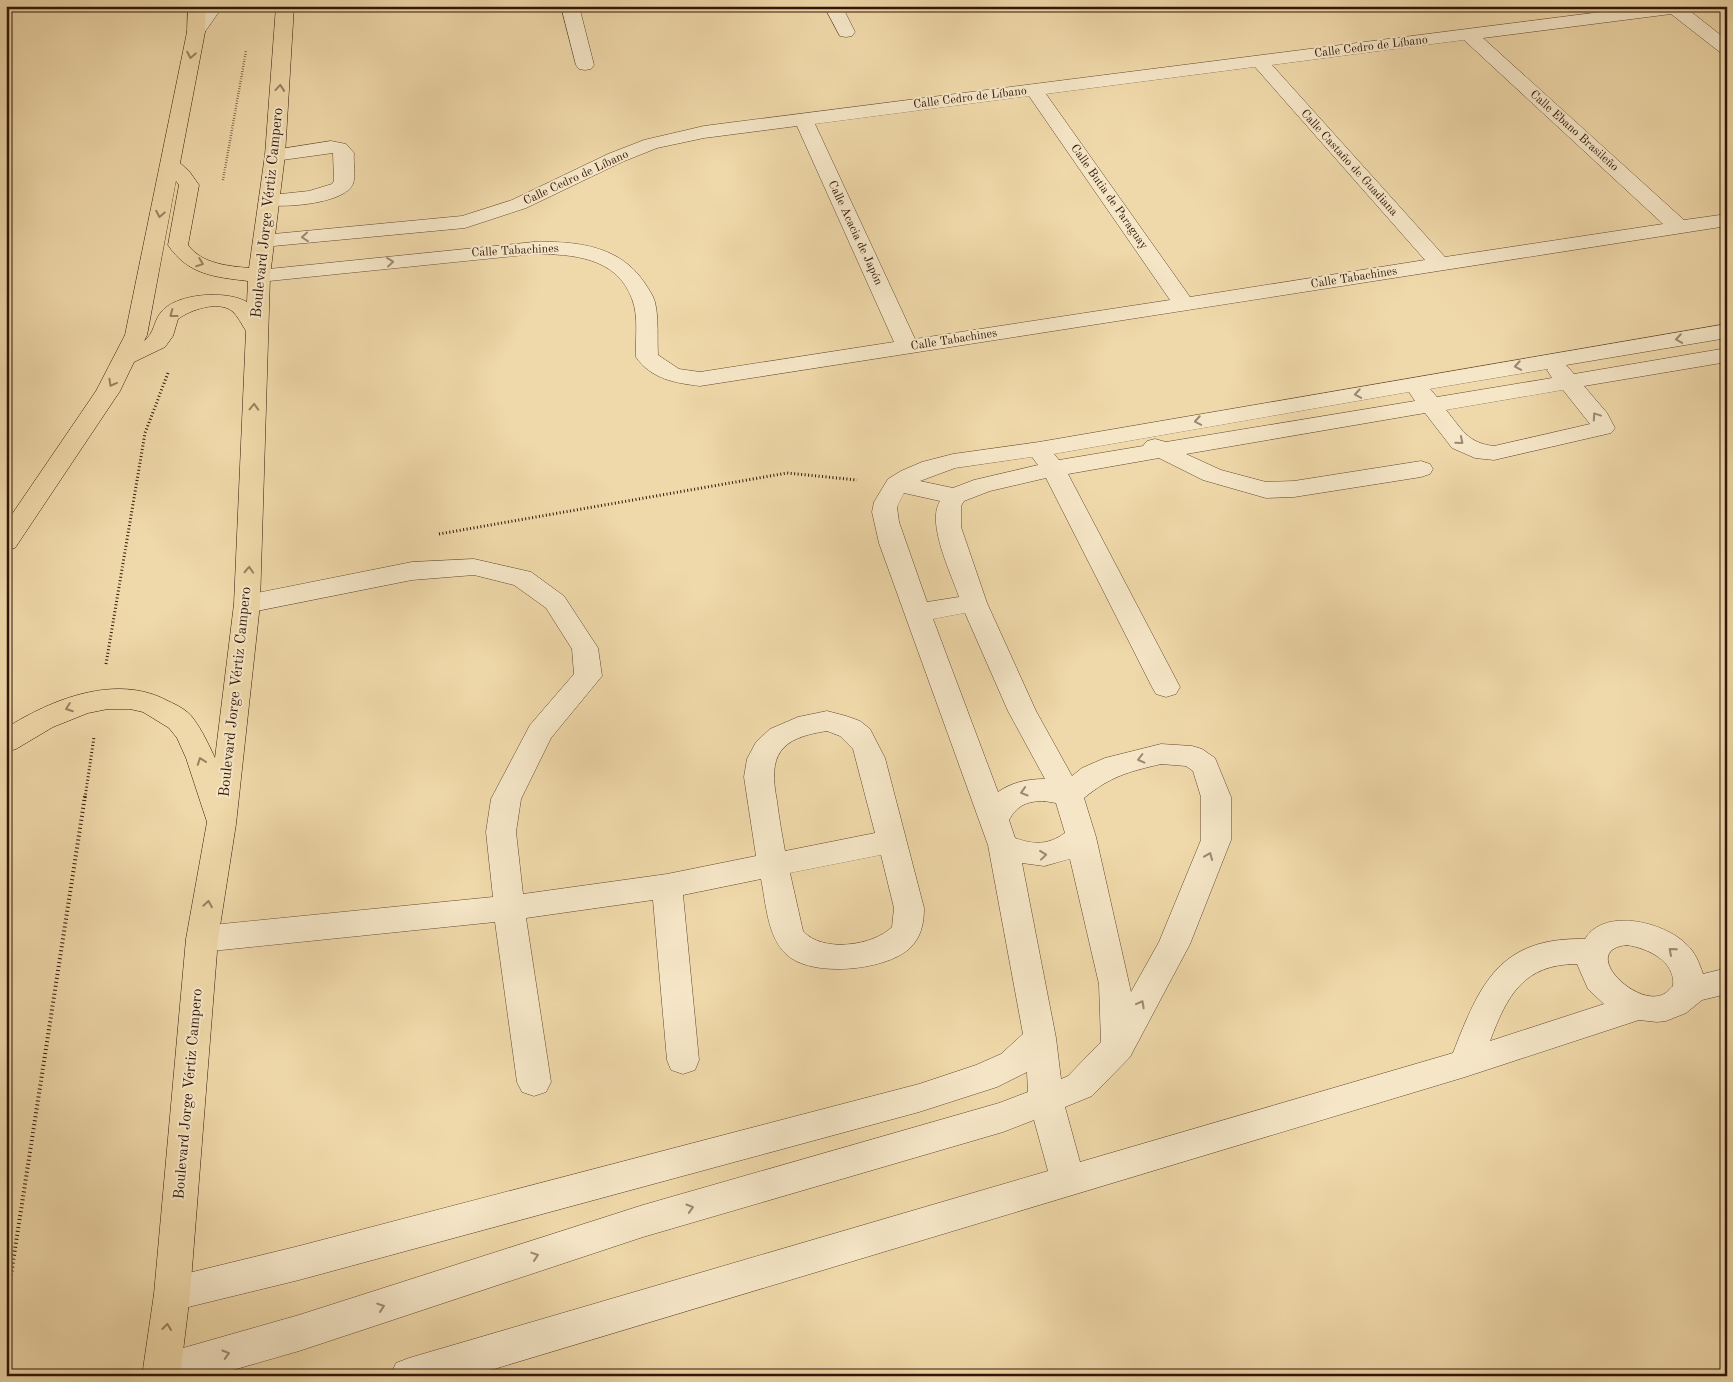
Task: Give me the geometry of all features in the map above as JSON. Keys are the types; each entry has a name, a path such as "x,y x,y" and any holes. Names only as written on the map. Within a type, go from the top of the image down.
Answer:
{"main road":[{"path":"6,542 108,391 136,335 196,32 196,6"},
{"name":"Boulevard Jorge Vértiz Campero","path":"162,1374 172,1294 202,939 221,824 247,604 259,276 275,155 286,8"},
{"path":"170,164 182,175 189,185 178,245 181,251 193,261 207,266 259,276"},
{"path":"126,357 159,341 163,334 165,321 172,313 196,303 220,301 239,306 257,331"},
{"path":"6,742 34,724 59,712 100,700 134,700 160,708 183,725 200,757 221,824"}],"street":[{"path":"196,32 215,6"},
{"path":"570,6 585,65"},
{"path":"833,6 846,32"},
{"path":"1683,7 1727,49"},
{"name":"Calle Cedro de Líbano","path":"263,241 465,222 519,204 615,158 651,144 704,132 1683,7"},
{"name":"Calle Ebano Brasileño","path":"1468,34 1679,227"},
{"name":"Calle Castaño de Guadiana","path":"1259,61 1440,264"},
{"name":"Calle Butia de Paraguay","path":"1034,90 1184,304"},
{"name":"Calle Acacia de Japón","path":"803,119 907,347"},
{"path":"269,200 321,195 338,190 342,185 344,153 339,148 331,147 275,155"},
{"name":"Calle Tabachines","path":"259,276 466,254 560,248 583,251 606,258 624,269 634,282 644,302 647,357 659,370 674,376 700,379 1727,220"},
{"path":"465,222 466,254"},
{"path":"1068,1182 1046,1101 1040,1038 998,833 892,543 885,516 886,501 897,484 918,471 942,463 1046,459 1559,371 1727,331"},
{"path":"1559,371 1727,355"},
{"path":"1422,394 1460,443 1475,451 1494,453 1603,428 1599,418 1559,371"},
{"path":"1149,440 1212,475 1266,490 1294,489 1421,469"},
{"path":"897,484 955,496 1046,459"},
{"path":"1046,459 1166,687"},
{"path":"955,496 949,506 948,527 974,603 1022,711 1068,795 1081,837 1093,898 1115,984 1118,1046"},
{"path":"247,604 412,571 474,567 522,578 555,602 585,648 588,676 540,732 506,799 501,832 509,908 534,1082"},
{"path":"917,613 974,603"},
{"path":"827,721 843,725 863,739 871,758 892,841 909,908 909,921 903,936 887,946 870,953 844,957 821,955 805,951 795,944 789,936 772,865 759,782 760,760 768,745 801,724 827,721"},
{"path":"162,1374 299,1333 643,1221 1003,1117 1080,1086 1118,1046 1174,944 1216,840 1216,797 1205,765 1192,756 1161,754 1115,765 1092,776 1068,795"},
{"path":"998,833 998,808 1007,799 1019,793 1043,789 1068,795"},
{"path":"998,833 1031,856 1047,855 1068,847 1081,837"},
{"path":"202,939 509,908 667,886 892,841"},
{"path":"667,886 682,1060"},
{"path":"1687,993 1690,979 1685,963 1672,949 1654,938 1634,932 1615,933 1601,941 1593,952 1592,968 1602,984 1618,998 1638,1007 1659,1009 1675,1004 1687,993 1727,981"},
{"path":"1465,1063 1505,980 1519,966 1537,958 1562,952 1593,952"},
{"path":"409,1376 1465,1063 1638,1007"},
{"path":"172,1294 299,1263 919,1098 985,1077 1013,1064 1040,1038"}],"path":[{"path":"221,189 247,45"},
{"path":"6,1307 100,700 145,433 170,368"},
{"path":"435,534 787,473 897,484"}]}
